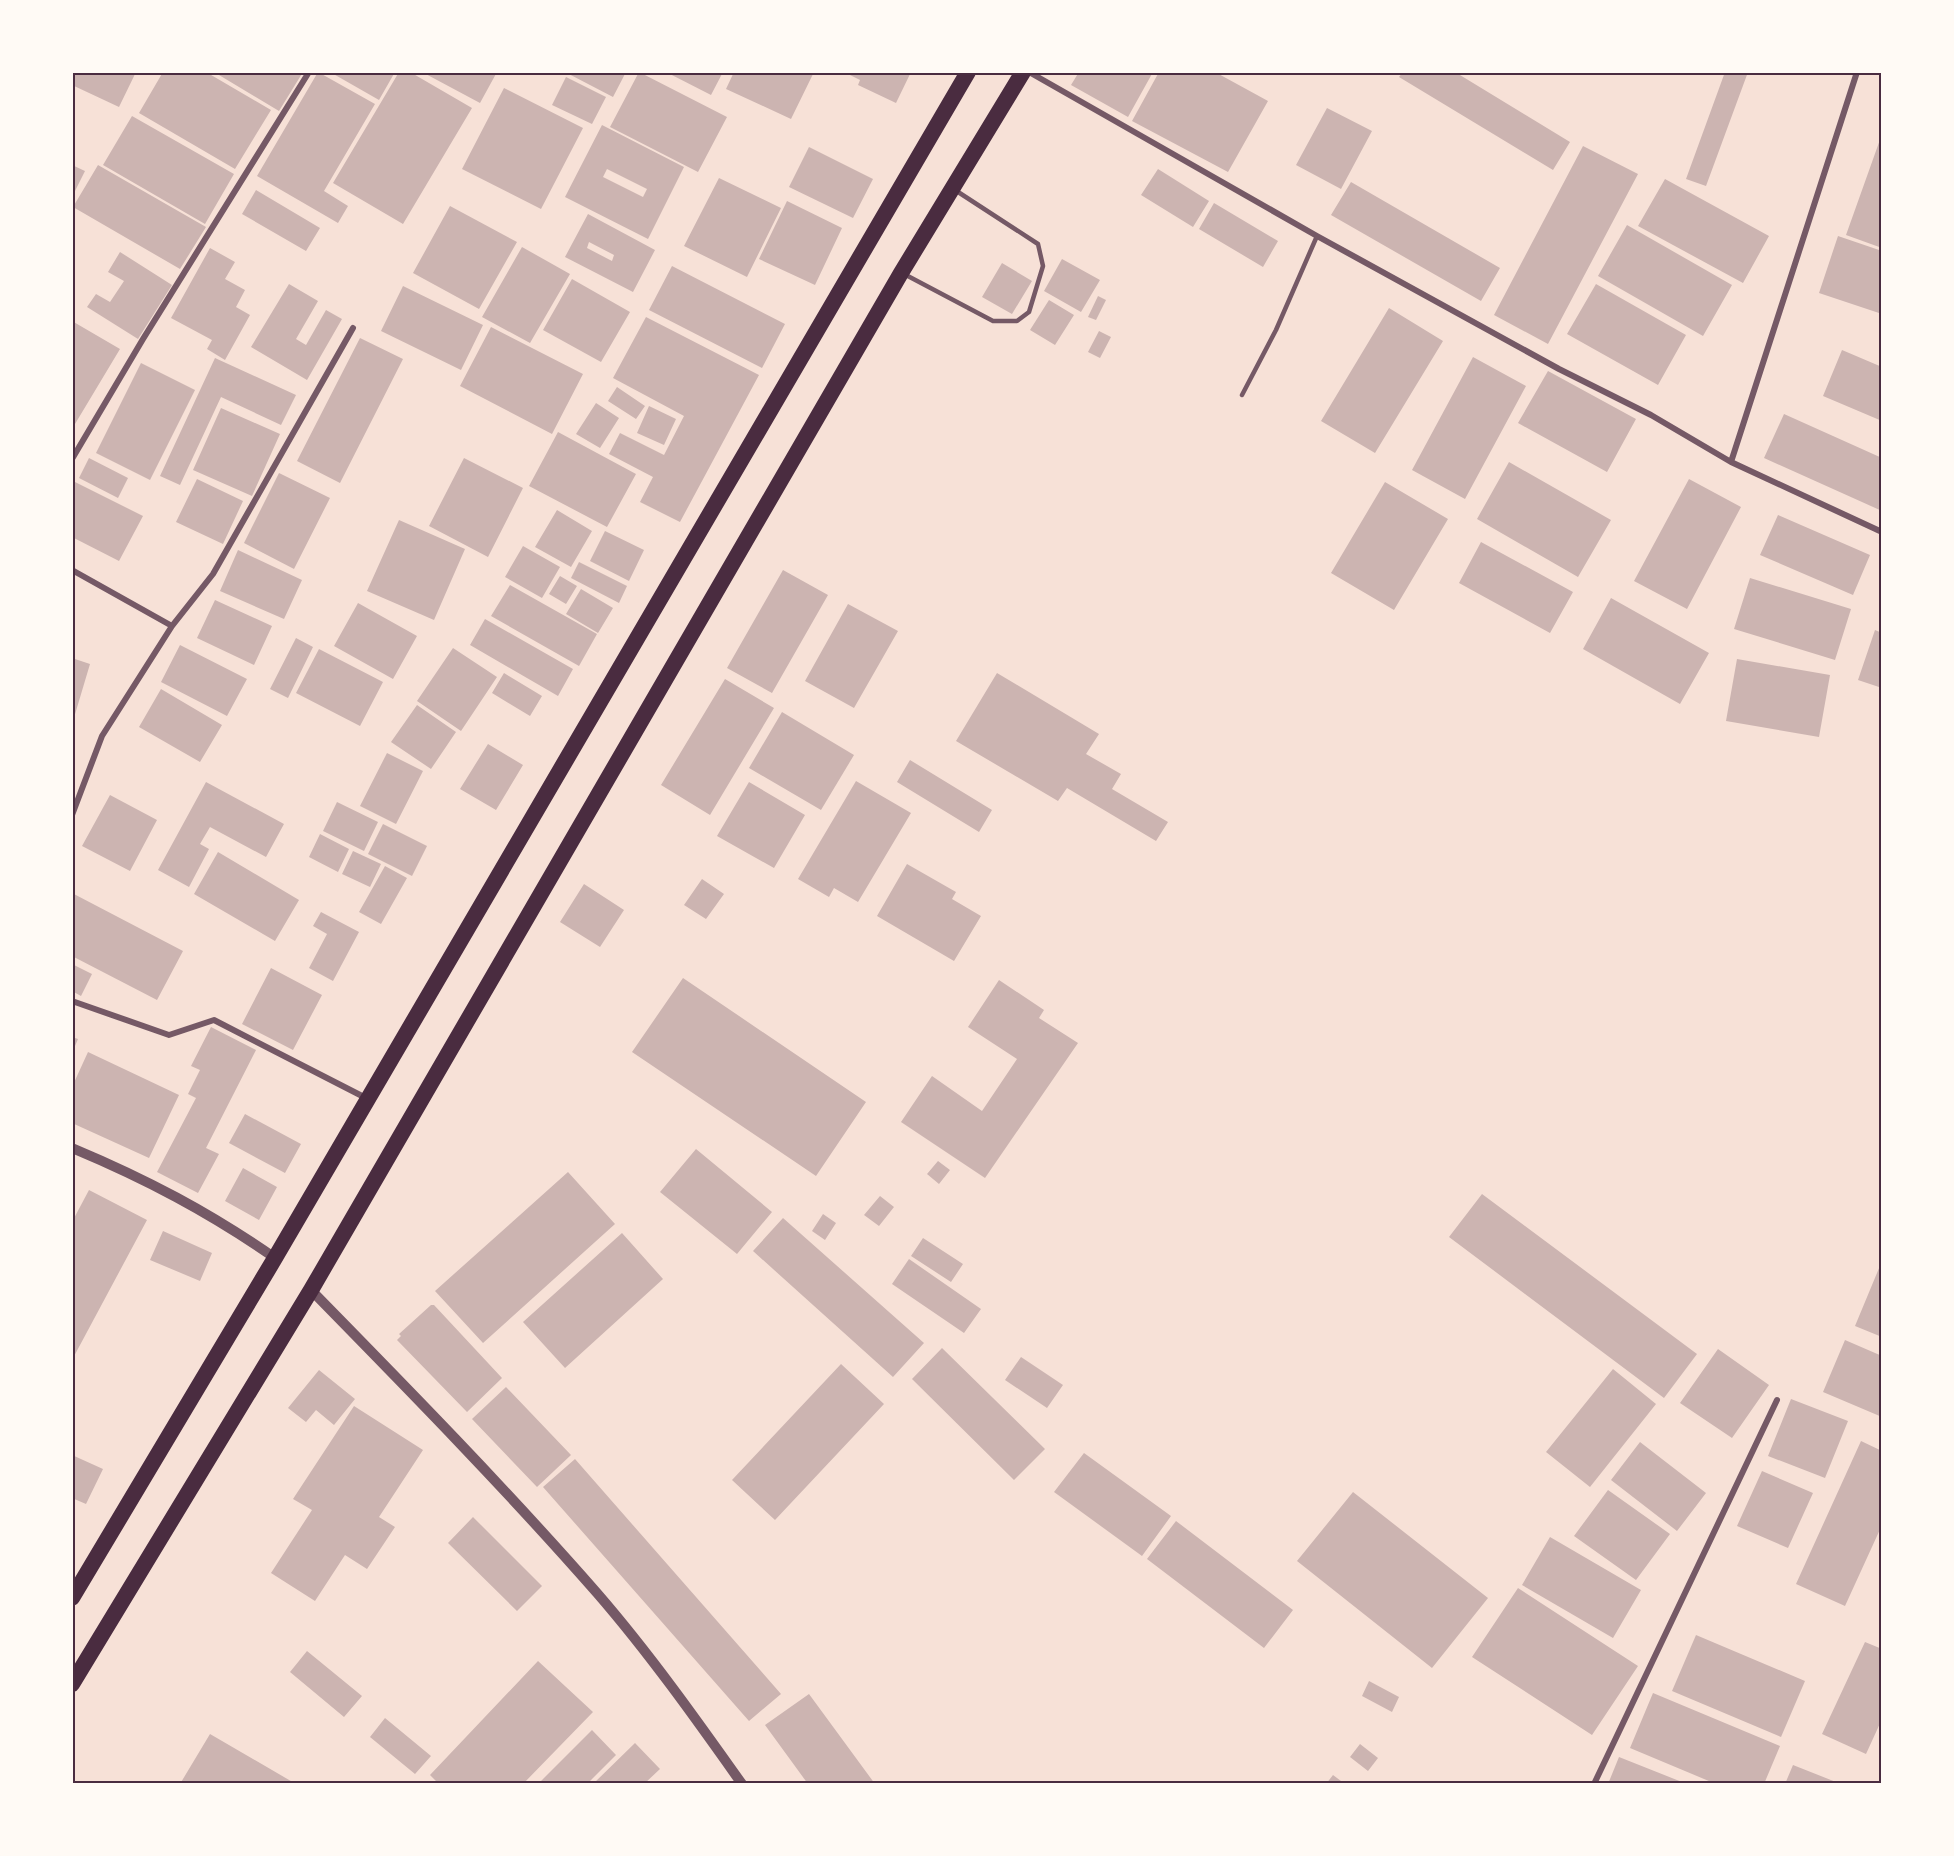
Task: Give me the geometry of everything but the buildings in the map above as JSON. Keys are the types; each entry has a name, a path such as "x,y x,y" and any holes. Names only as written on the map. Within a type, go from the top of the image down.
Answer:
{"highway":[{"path":"72,1598 275,1258 968,72"},
{"path":"72,1684 310,1290 902,273 1023,72"}],"street":[{"path":"72,459 143,339 309,72"},
{"path":"1029,72 1317,236 1559,369 1651,415 1731,462 1882,532"},
{"path":"1731,462 1857,72"},
{"path":"72,815 102,736 172,626 213,573 353,328"},
{"path":"72,570 172,626"},
{"path":"72,1001 170,1035 214,1020 367,1098"},
{"path":"72,1148 180,1197 275,1258"},
{"path":"310,1290 471,1453 598,1595 688,1707 742,1784"},
{"path":"1594,1784 1777,1400"}],"lane":[{"path":"902,273 993,321 1017,321 1029,312 1043,266 1038,243 953,188"},
{"path":"1242,395 1276,330 1317,236"}]}
